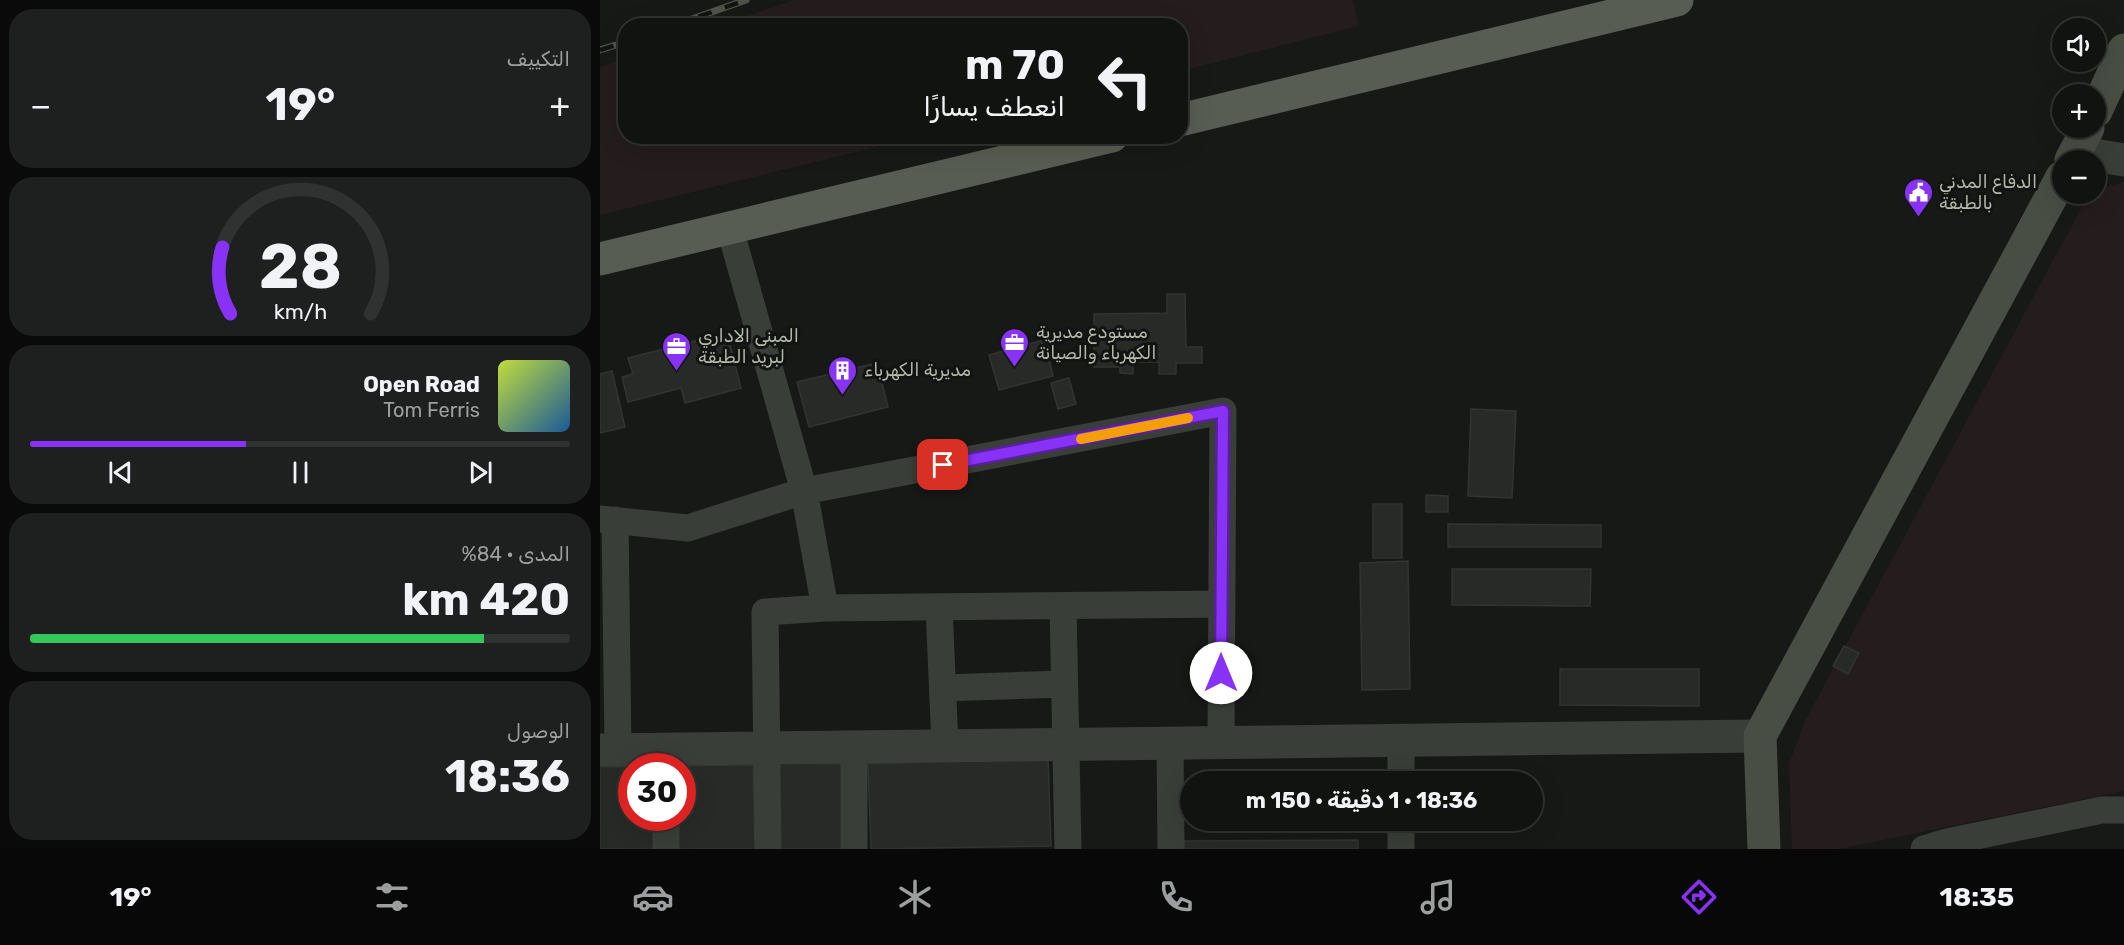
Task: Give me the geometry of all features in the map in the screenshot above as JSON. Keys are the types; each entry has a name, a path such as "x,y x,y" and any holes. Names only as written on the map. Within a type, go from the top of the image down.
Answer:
{"main road":[{"path":"1188,118 1677,0"},
{"path":"2106,89 2124,50"},
{"path":"2106,109 2124,82"},
{"path":"600,259 1079,144"},
{"path":"1764,849 1760,736 2078,149"}],"street":[{"path":"2078,149 2124,160"},
{"path":"730,229 804,491 825,608"},
{"path":"630,753 609,750 607,531 688,528 804,491 1223,411 1221,742"},
{"path":"768,849 765,612 825,608 1222,604"},
{"path":"1063,606 1068,849"},
{"path":"939,607 945,746"},
{"path":"942,688 1064,684"},
{"path":"696,755 767,748 1760,736"},
{"path":"1401,740 1401,771"},
{"path":"1170,743 1171,849"},
{"path":"854,747 854,849"},
{"path":"1924,849 1947,842 2102,810 2124,810"},
{"path":"666,831 666,849"},
{"path":"1401,831 1401,849"}],"shaded area":[{"path":"794,0 1353,0 1359,26 1188,69 1188,18 741,18"},
{"path":"618,61 618,144 888,144 600,215 600,67"},
{"path":"2124,182 2124,791 1839,849 1792,849 1789,764 1805,721 2083,204 2106,204 2106,186"}],"building":[{"path":"1167,294 1185,294 1186,347 1202,347 1202,363 1176,363 1176,374 1159,374 1159,362 1133,362 1133,374 1120,373 1120,367 1094,367 1094,314 1167,313"},
{"path":"727,333 741,388 685,403 681,388 628,402 622,377 633,374 628,358"},
{"path":"1044,340 1053,376 999,390 989,355"},
{"name":"مديرية الكهرباء","path":"877,363 888,407 809,427 797,382"},
{"path":"612,371 625,427 600,433 600,374"},
{"path":"1069,378 1076,404 1058,409 1051,383"},
{"path":"1471,409 1516,411 1512,498 1468,496"},
{"path":"1426,495 1448,496 1448,512 1426,512"},
{"path":"1373,504 1402,504 1402,558 1373,558"},
{"path":"1448,524 1601,525 1601,547 1448,547"},
{"path":"1408,561 1410,689 1362,690 1360,563"},
{"path":"1452,569 1591,569 1590,606 1452,605"},
{"path":"1844,646 1859,653 1848,674 1833,666"},
{"path":"1560,669 1699,669 1699,706 1560,705"},
{"path":"1048,758 1051,846 871,849 868,764"},
{"path":"774,763 848,764 847,849 773,849"},
{"path":"753,765 755,849 674,849 674,831 696,831 696,766"},
{"path":"600,767 618,767 618,831 665,831 666,849 600,849"},
{"path":"1358,840 1358,849 1184,849 1184,841"}],"railway":[{"path":"695,18 746,0"},
{"path":"600,50 618,44"}],"slow traffic":[{"path":"1081,439 1188,418"}],"place":[{"name":"الدفاع المدني بالطبقة","path":"1918,218"},
{"name":"مستودع مديرية الكهرباء والصيانة","path":"1015,368"},
{"name":"المبنى الاداري لبريد الطبقة","path":"677,372"},
{"name":"مديرية الكهرباء","path":"843,396"}],"route":[{"path":"943,465 1223,411 1221,673"}]}
